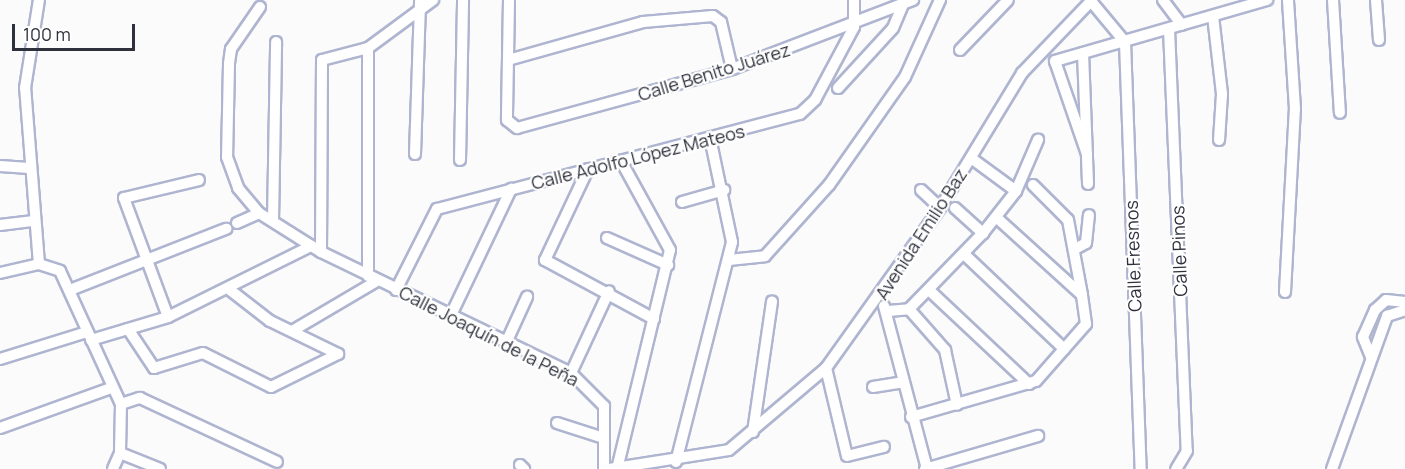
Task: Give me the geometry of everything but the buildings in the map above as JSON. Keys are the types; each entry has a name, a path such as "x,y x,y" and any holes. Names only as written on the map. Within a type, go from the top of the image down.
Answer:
{"street":[{"path":"39,0 25,88 29,168 39,264"},
{"path":"321,252 322,60 368,48 420,5 434,0"},
{"path":"460,160 463,0"},
{"path":"509,0 508,60 643,22 713,16 721,22 732,69"},
{"name":"Calle Adolfo López Mateos","path":"396,290 437,209 710,138 808,109 854,27 854,0"},
{"path":"729,260 765,256 830,185 905,77 940,0"},
{"path":"960,50 1008,0"},
{"path":"1091,0 1125,42"},
{"name":"Avenida Emilio Baz","path":"676,462 729,450 826,368 879,298 940,208 1022,73 1091,0"},
{"path":"1163,0 1182,25"},
{"path":"1088,154 1054,61 1267,0"},
{"path":"1285,292 1295,110 1288,0"},
{"path":"1333,0 1340,113"},
{"path":"1376,0 1379,40"},
{"path":"838,88 893,28 908,2"},
{"name":"Calle Benito Juárez","path":"508,60 510,127 732,69 854,27 908,2"},
{"path":"414,154 420,5"},
{"path":"237,223 260,213 229,172 231,48 260,7"},
{"path":"1213,16 1222,94 1219,140"},
{"name":"Calle Pinos","path":"1170,28 1187,451 1176,469"},
{"path":"273,221 276,42"},
{"name":"Calle Fresnos","path":"1125,42 1141,469"},
{"path":"292,331 373,278 368,48"},
{"path":"1083,53 1088,184"},
{"path":"621,161 666,238 668,265 614,467 676,462 729,260 733,234 710,138"},
{"path":"888,311 909,309 930,291 983,233 1016,191 1038,140"},
{"path":"971,158 1016,191"},
{"path":"0,166 29,168"},
{"path":"588,169 545,260 609,291 654,319"},
{"path":"168,318 124,198 199,180"},
{"path":"911,417 1029,384 1065,349 1088,318 1082,295 1077,248 1065,214 1033,185"},
{"path":"451,315 511,189"},
{"path":"682,202 724,190"},
{"path":"921,190 940,208"},
{"path":"955,208 983,233"},
{"name":"Calle Joaquín de la Peña","path":"260,213 321,252 571,373 604,406 604,469"},
{"path":"1077,248 1086,243 1089,215"},
{"path":"996,217 1082,295"},
{"path":"0,225 34,221"},
{"path":"70,290 148,263 226,229"},
{"path":"607,238 668,265"},
{"path":"0,359 168,318 230,290 311,246"},
{"path":"964,254 1065,349"},
{"path":"0,273 39,264 55,266 70,290 111,388 121,404 120,453 113,469"},
{"path":"128,329 154,368 203,353 271,387 338,354 253,310 230,290"},
{"path":"571,373 609,291"},
{"path":"930,291 1029,384"},
{"path":"506,342 527,297"},
{"path":"879,298 888,311 911,417 926,469 1038,436"},
{"path":"1371,357 1363,337 1375,310 1386,300 1405,302"},
{"path":"753,432 772,301"},
{"path":"909,309 945,350 957,405"},
{"path":"1332,469 1387,316 1405,310"},
{"path":"826,368 847,456 884,447"},
{"path":"873,387 903,382"},
{"path":"0,428 111,388"},
{"path":"121,404 140,398 277,462"},
{"path":"557,423 604,438"},
{"path":"120,453 160,469"}]}
